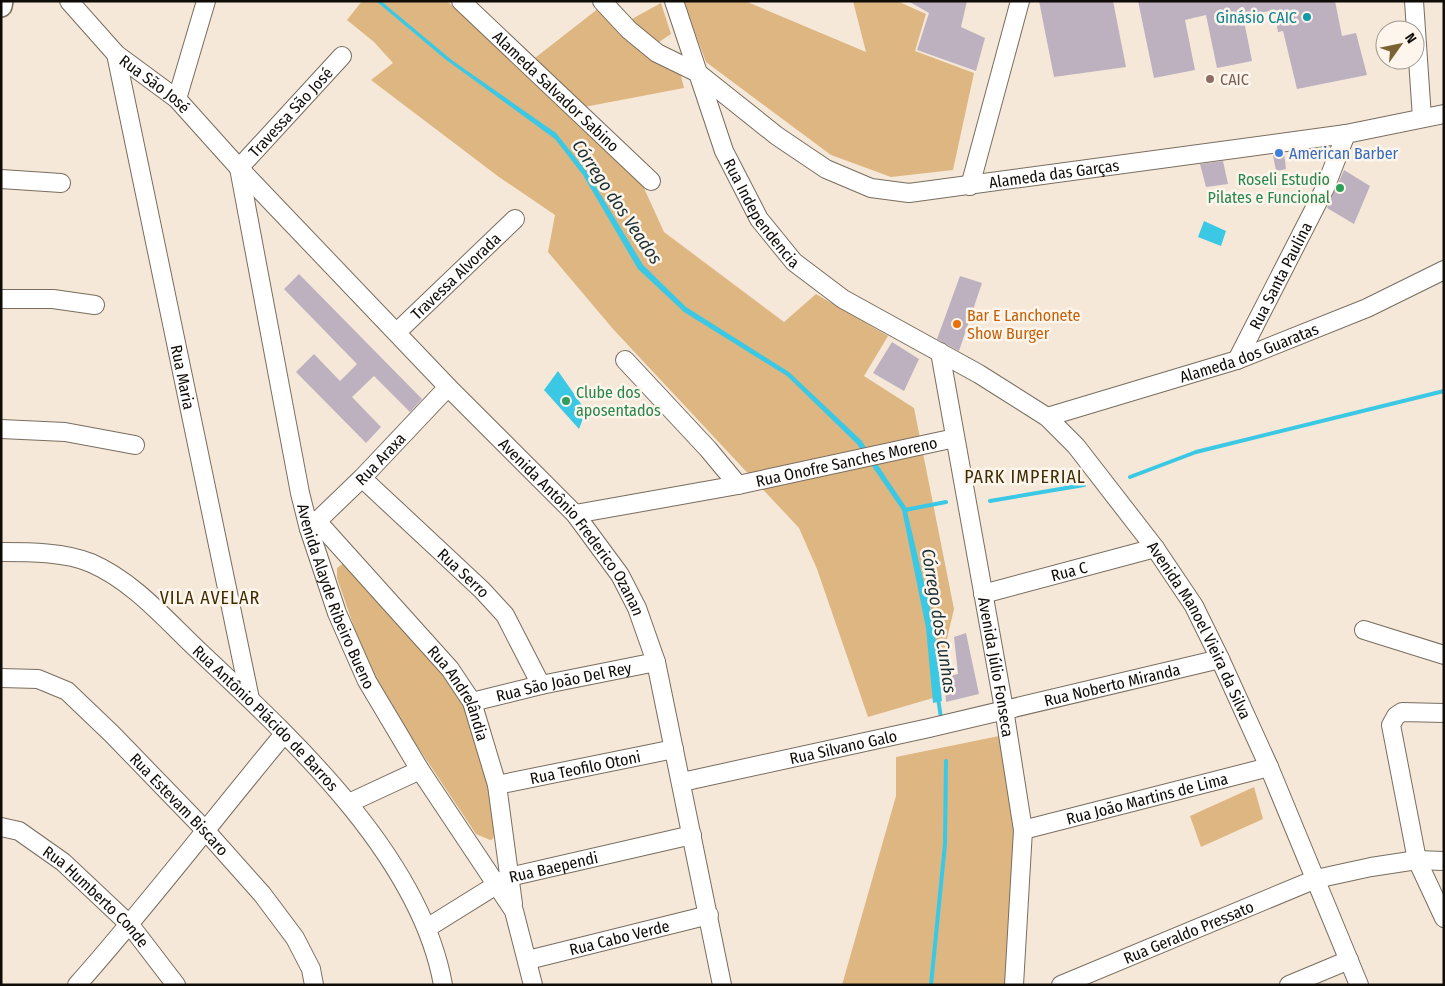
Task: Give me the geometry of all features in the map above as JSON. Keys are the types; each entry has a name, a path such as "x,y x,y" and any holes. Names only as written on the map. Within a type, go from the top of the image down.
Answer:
{"main road":[{"path":"1,6 2,1"}],"street":[{"name":"Rua São José","path":"69,1 116,54 177,99 239,168"},
{"path":"177,99 206,1"},
{"name":"Alameda Salvador Sabino","path":"461,1 651,181"},
{"name":"Alameda das Garças","path":"602,1 630,30 657,53 698,73 777,136 826,169 871,188 909,194 1346,134 1444,114"},
{"name":"Rua Independencia","path":"674,1 724,151 758,219 794,262 843,300 940,352"},
{"path":"970,186 1020,1"},
{"path":"1414,1 1422,118"},
{"path":"657,53 686,37"},
{"name":"Rua Maria","path":"116,54 250,699"},
{"name":"Travessa São José","path":"239,168 342,56"},
{"name":"Rua Santa Paulina","path":"1237,360 1325,188 1346,134"},
{"name":"Avenida Antônio Frederico Ozanan","path":"239,168 448,387 575,514 620,575 637,608 656,662 722,985"},
{"name":"Avenida Alayde Ribeiro Bueno","path":"239,168 312,524 337,613 367,681 420,770 503,880 514,911 533,985"},
{"path":"1,178 61,183"},
{"name":"Travessa Alvorada","path":"397,332 515,219"},
{"name":"Alameda dos Guaratas","path":"1047,417 1237,360 1351,315 1444,270"},
{"path":"1,299 53,299 95,305"},
{"name":"Avenida Manoel Vieira da Silva","path":"940,352 1047,417 1076,446 1155,548 1194,606 1269,767 1359,985"},
{"name":"Avenida Júlio Fonseca","path":"940,352 1004,709 1023,830 1014,985"},
{"name":"Rua Onofre Sanches Moreno","path":"625,360 708,449 738,486"},
{"name":"Rua Araxa","path":"312,524 362,478 448,387"},
{"path":"1,429 65,432 135,445"},
{"name":"Rua Onofre Sanches Moreno","path":"575,514 738,486 955,438"},
{"name":"Rua Serro","path":"362,478 482,590 505,615 541,685"},
{"name":"Rua Andrelândia","path":"312,524 450,669 472,702 497,785 503,880"},
{"name":"Rua C","path":"983,594 1155,548"},
{"name":"Rua Antônio Plácido de Barros","path":"1,552 41,552 90,563 134,589 250,699 349,803 375,836 397,870 427,928 443,985"},
{"path":"1364,630 1444,655"},
{"name":"Rua Noberto Miranda","path":"1004,709 1220,659"},
{"name":"Rua São João Del Rey","path":"472,702 541,685 656,662"},
{"name":"Rua Estevam Biscaro","path":"1,678 38,679 67,691 204,830 262,894 295,938 311,969 314,985"},
{"name":"Rua Silvano Galo","path":"682,782 928,728 1004,709"},
{"path":"1444,714 1402,712 1396,716 1391,725 1417,860 1444,918"},
{"path":"77,985 130,925 204,830 284,734"},
{"name":"Rua Teofilo Otoni","path":"497,785 674,749"},
{"name":"Rua João Martins de Lima","path":"1023,830 1269,767"},
{"path":"349,803 420,770"},
{"name":"Rua Humberto Conde","path":"1,827 20,831 63,862 130,925 176,985"},
{"name":"Rua Baependi","path":"427,928 503,880 692,834"},
{"name":"Rua Geraldo Pressato","path":"1061,985 1316,880 1372,867 1417,860 1444,861"},
{"name":"Rua Cabo Verde","path":"528,960 709,915"},
{"path":"1289,985 1348,960"}],"shaded area":[{"path":"362,1 447,1 574,116 643,186 664,232 784,322 816,294 888,336 864,376 914,408 954,609 933,698 868,717 817,569 799,528 613,329 548,252 555,215 499,177 371,80 393,63 374,42 347,20"},
{"path":"683,1 745,1 866,52 853,1 897,1 926,14 915,51 974,73 953,170 891,177 831,155 706,62"},
{"path":"661,3 671,34 656,44 630,20"},
{"path":"599,8 679,68 684,88 579,108 531,61"},
{"path":"344,563 445,671 471,715 496,826 493,839 490,840 476,834 383,695 356,633 337,578 337,568"},
{"path":"999,736 1014,828 1009,985 842,985 896,796 896,757"},
{"path":"1254,787 1263,819 1201,847 1190,816"}],"water":[{"path":"376,1 381,1 453,61 556,133 587,172 643,265 686,307 789,372 861,440 906,507 934,625 942,701 933,703 926,628 902,510 857,444 787,376 684,312 638,269 583,175 555,139 445,59"},
{"path":"1204,221 1226,231 1221,246 1198,237"},
{"name":"Clube dos aposentados","path":"558,371 586,411 579,429 544,390"}],"building":[{"path":"908,1 967,1 961,27 985,38 976,71 917,50 929,13"},
{"path":"1039,1 1113,1 1126,67 1054,77"},
{"path":"1138,1 1335,1 1342,36 1356,33 1367,75 1297,89 1283,31 1278,32 1274,10 1243,16 1252,61 1217,68 1206,15 1185,20 1195,70 1154,78"},
{"path":"1284,153 1286,169 1276,171 1273,155"},
{"path":"1223,161 1228,184 1206,187 1200,164"},
{"path":"1344,170 1370,186 1354,224 1327,208"},
{"path":"299,274 422,399 410,412 374,376 352,397 381,427 366,443 296,372 314,354 340,381 357,364 284,289"},
{"path":"960,276 982,283 959,351 937,339"},
{"path":"892,342 919,359 904,391 873,373"},
{"path":"966,633 979,694 946,702 944,677 958,674 954,637"}],"waterway":[{"path":"1130,477 1196,452 1444,391"},
{"path":"990,501 1084,485"},
{"path":"905,510 946,502"},
{"name":"Córrego dos Cunhas","path":"938,698 941,718"},
{"name":"Córrego dos Cunhas","path":"931,985 945,844 946,761"}],"place":[{"name":"Ginásio CAIC","path":"1307,17"},
{"name":"CAIC","path":"1210,79"},
{"name":"American Barber","path":"1279,153"},
{"name":"Roseli Estudio Pilates e Funcional","path":"1340,188"},
{"name":"Bar E Lanchonete Show Burger","path":"957,324"},
{"name":"Clube dos aposentados","path":"566,401"}],"district":[{"name":"PARK IMPERIAL","path":"1025,477"},
{"name":"VILA AVELAR","path":"210,598"}],"water label":[{"name":"Córrego dos Veados","path":"617,202"}]}
